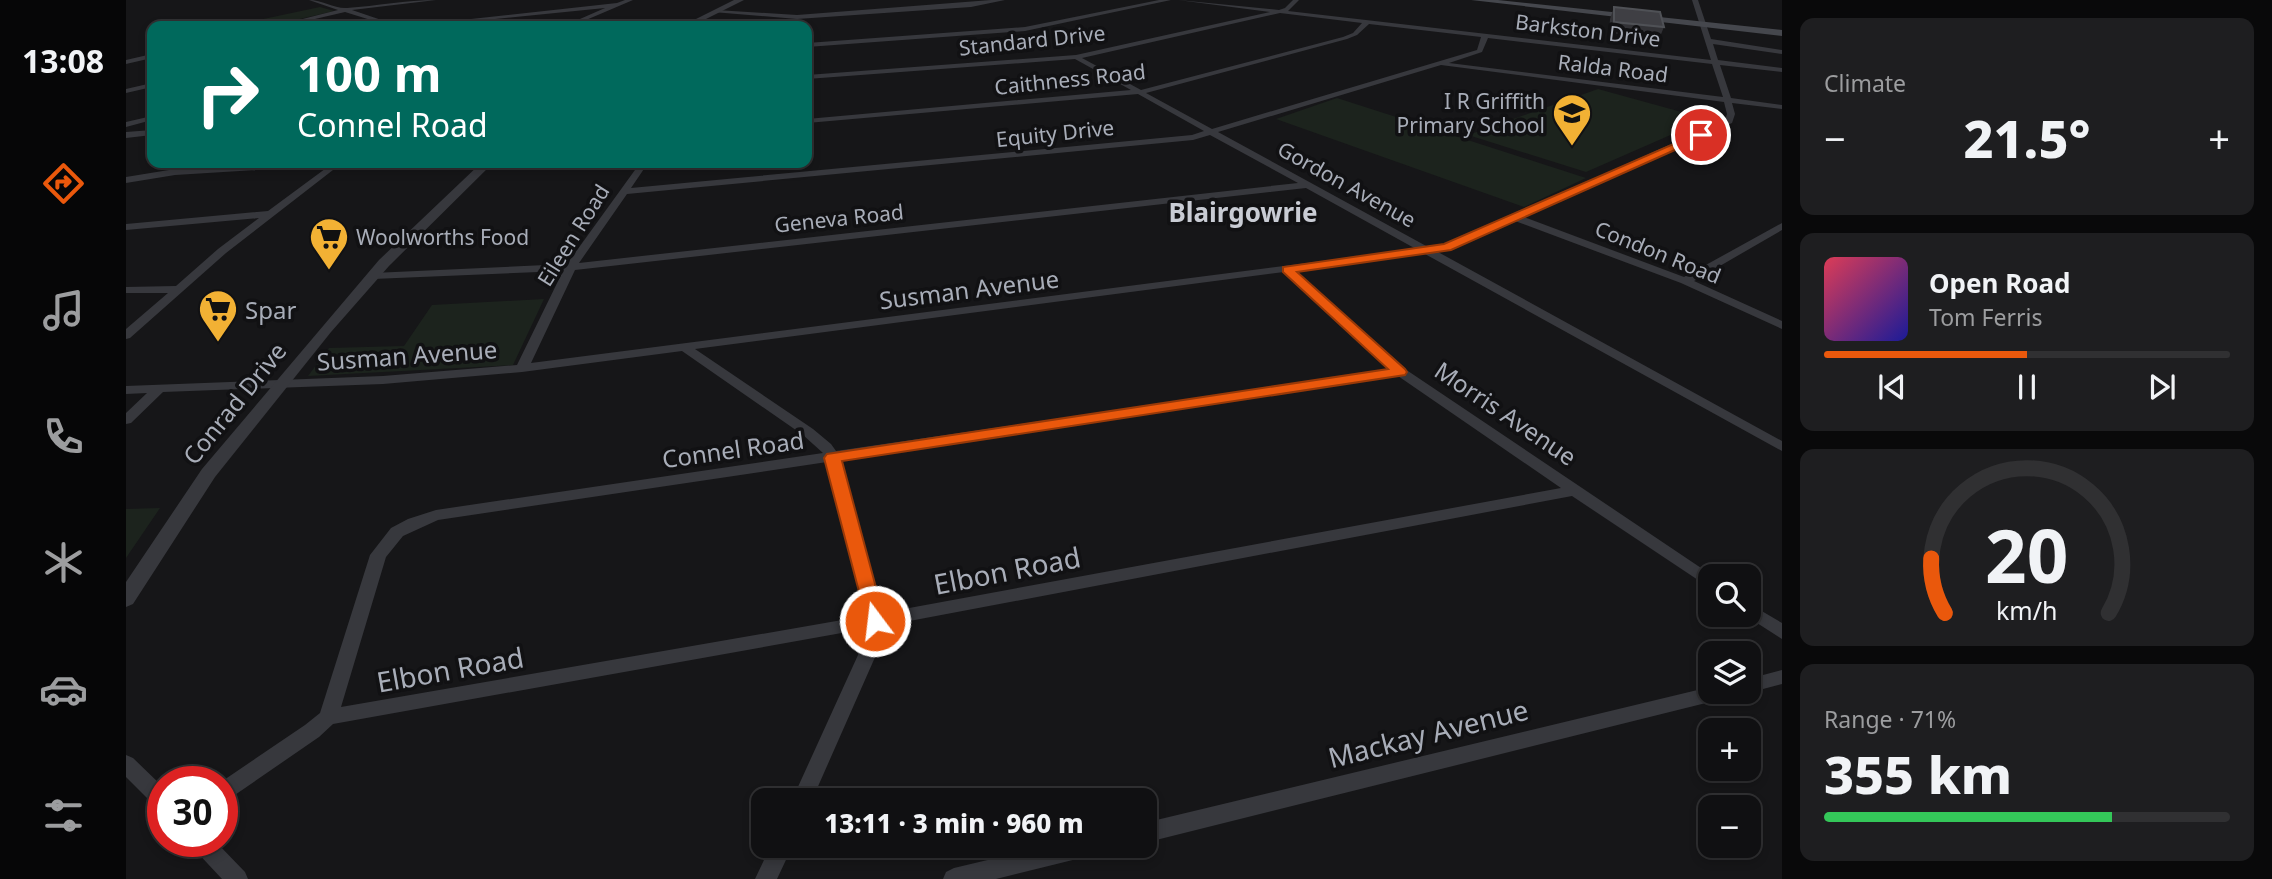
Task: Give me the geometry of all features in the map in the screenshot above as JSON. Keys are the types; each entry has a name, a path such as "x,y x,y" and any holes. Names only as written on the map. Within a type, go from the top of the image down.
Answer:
{"main road":[{"path":"1475,0 1782,33"}],"street":[{"path":"312,0 376,21"},
{"path":"300,21 345,11 433,0"},
{"path":"579,21 630,0"},
{"path":"697,21 740,0"},
{"path":"716,12 797,17 971,5 1002,0"},
{"path":"812,45 1025,29 1168,0"},
{"name":"Barkston Drive","path":"1181,0 1782,71"},
{"path":"1695,0 1728,100"},
{"name":"Standard Drive","path":"812,77 1076,57 1280,12 1295,1"},
{"path":"459,21 617,5"},
{"name":"Caithness Road","path":"812,121 1140,92 1352,36 1367,22"},
{"path":"1477,68 1485,36"},
{"path":"1709,42 1782,52"},
{"name":"Equity Drive","path":"623,192 1190,137 1480,51"},
{"path":"126,62 147,57"},
{"name":"Gordon Avenue","path":"1076,57 1782,447"},
{"name":"Ralda Road","path":"1439,63 1782,107"},
{"path":"126,91 147,86"},
{"name":"Susman Avenue","path":"126,390 433,377 522,368 1447,248 1724,124 1731,117 1728,100"},
{"path":"126,125 147,119"},
{"path":"126,135 147,133"},
{"path":"126,180 175,172 239,168"},
{"path":"126,335 222,251 331,168"},
{"name":"Conrad Drive","path":"126,599 208,473 281,384 373,276 482,168"},
{"name":"Eileen Road","path":"522,368 571,267 640,168"},
{"name":"Geneva Road","path":"373,276 571,267 1308,185"},
{"path":"126,227 271,214"},
{"name":"Condon Road","path":"1517,218 1685,281 1782,326"},
{"path":"1685,281 1782,226"},
{"name":"Morris Avenue","path":"1287,269 1400,372 1698,574"},
{"path":"126,290 178,289"},
{"path":"684,347 808,432 826,447 833,458 875,621 867,655 807,788"},
{"name":"Connel Road","path":"328,717 378,555 397,532 413,523 459,510 833,458 1400,372"},
{"path":"126,420 159,389"},
{"name":"Elbon Road","path":"238,782 313,731 328,717 875,621 1576,491"},
{"path":"1761,617 1782,632"},
{"path":"1761,683 1782,677"},
{"name":"Mackay Avenue","path":"1157,830 1698,698"},
{"path":"126,764 147,785"},
{"path":"216,857 237,879"},
{"path":"766,879 776,858"},
{"path":"954,879 1040,858"}],"shaded area":[{"path":"320,7 334,11 291,21 254,21"},
{"path":"1598,89 1707,119 1586,172 1468,135"},
{"path":"1337,98 1586,178 1524,207 1276,119"},
{"path":"544,299 513,365 308,376 329,348 404,346 432,305"},
{"path":"160,508 126,558 126,509"}],"building":[{"path":"1614,7 1660,12 1664,27 1614,22"}],"place":[{"name":"I R Griffith Primary School","path":"1572,147"},
{"name":"Woolworths Food","path":"329,271"},
{"name":"Spar","path":"218,343"}],"district":[{"name":"Blairgowrie","path":"1243,212"}],"route":[{"path":"875,621 833,458 1400,372 1287,269 1447,248 1701,135"}]}
